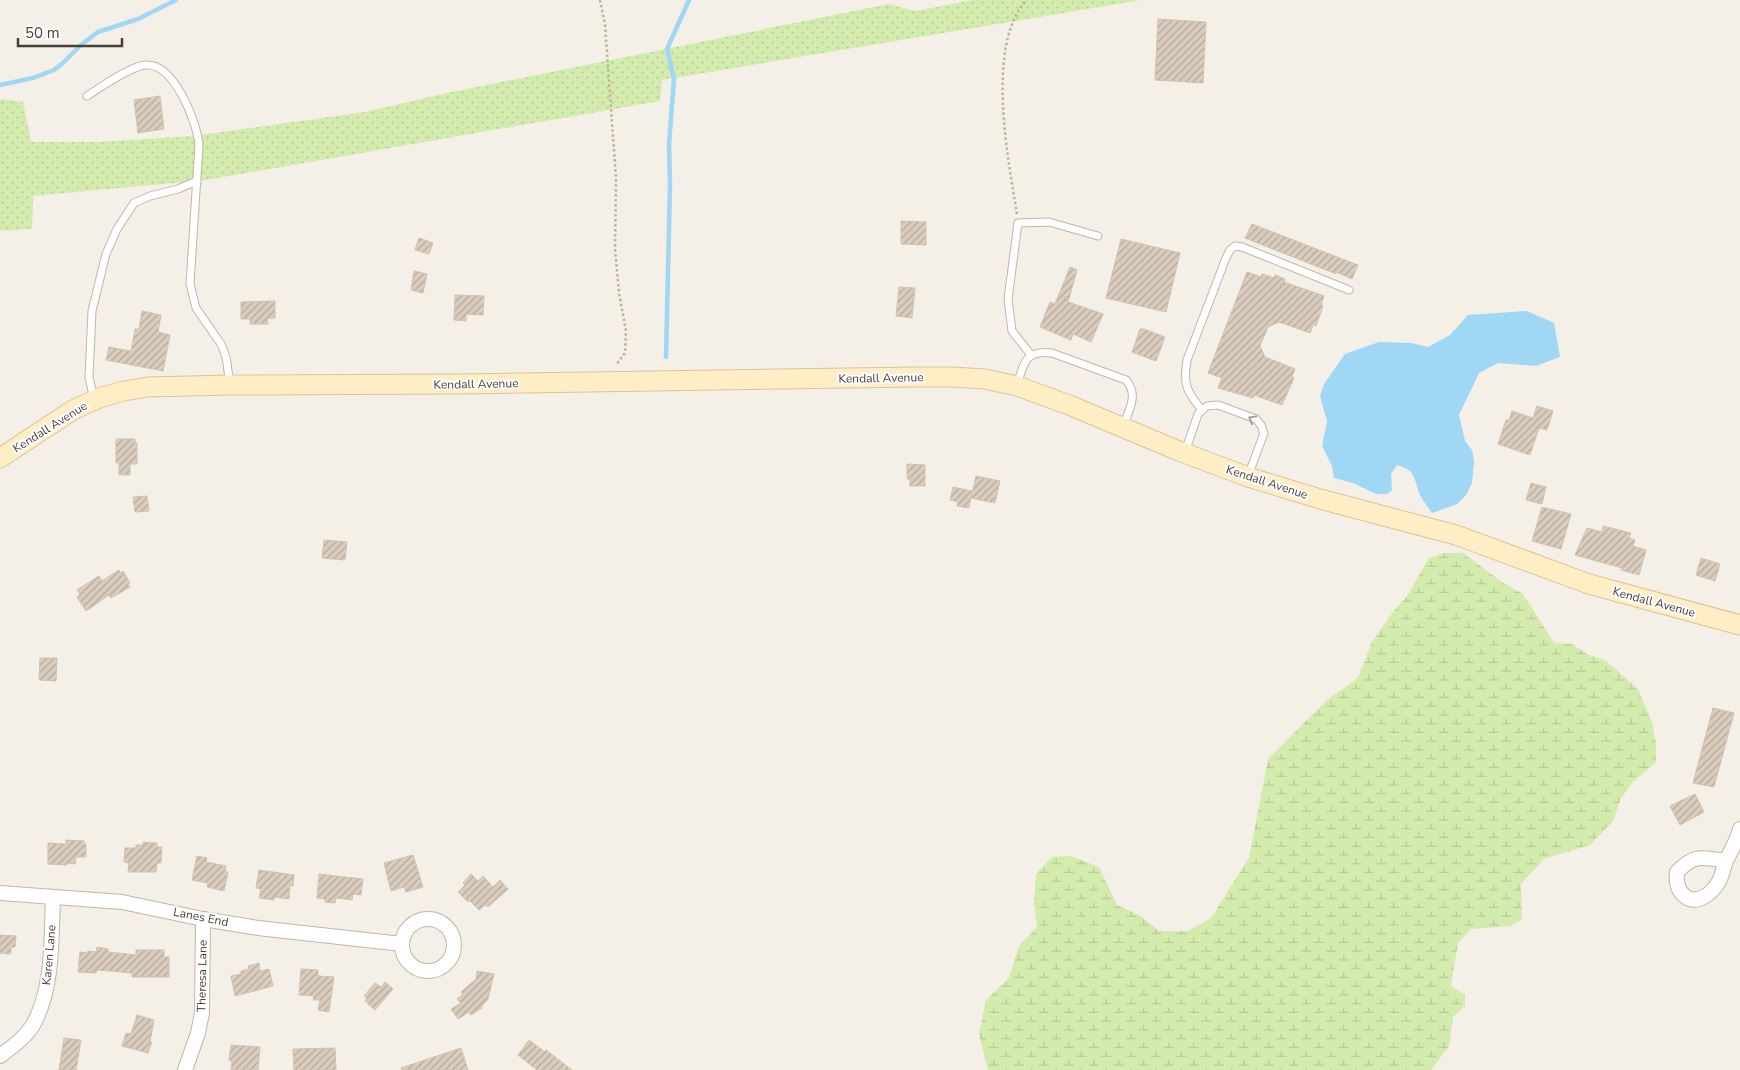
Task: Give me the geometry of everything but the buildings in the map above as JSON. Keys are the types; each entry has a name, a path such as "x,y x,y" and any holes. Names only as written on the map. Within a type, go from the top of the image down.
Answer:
{"main road":[{"name":"Kendall Avenue","path":"0,458 73,410 94,400 124,391 148,387 943,377 985,379 1017,386 1069,405 1122,429 1248,476 1320,499 1456,535 1589,584 1740,625"}],"street":[{"path":"1726,861 1740,829"},
{"name":"Lanes End","path":"0,894 122,902 258,928 402,944"},
{"name":"Karen Lane","path":"0,1056 20,1042 32,1026 40,1009 49,969 53,897"},
{"name":"Theresa Lane","path":"185,1070 198,1033 202,1013 203,919"}],"lane":[{"path":"87,96 132,70 151,65 162,70 168,76 191,113 198,132 199,145 190,284 196,308 221,344 226,357 230,385"},
{"path":"94,400 89,377 92,311 106,254 117,229 134,203 197,181"},
{"path":"1031,355 1012,331 1008,299 1018,223 1049,222 1098,236"},
{"path":"1202,410 1192,398 1187,387 1185,376 1187,360 1230,250 1235,246 1242,247 1349,290"},
{"path":"1017,386 1025,362 1031,355 1041,352 1052,353 1126,380 1131,385 1133,401 1122,429"},
{"path":"1184,453 1198,414 1207,406 1218,405 1256,419 1261,425 1264,433 1248,476"}],"path":[{"path":"600,0 605,25 616,178 615,249 619,293 626,331 625,353 603,382"},
{"path":"1018,223 1003,102 1004,56 1010,30 1020,8 1027,0"}],"green space":[{"path":"973,0 1141,0 662,80 660,101 206,180 33,196 32,229 0,231 0,99 23,102 31,142 100,142 194,136 365,112 447,93 889,4 915,11"},
{"path":"1445,553 1463,553 1502,582 1523,594 1554,643 1572,644 1589,655 1605,660 1638,689 1652,722 1656,744 1656,762 1633,782 1620,800 1613,821 1590,845 1544,859 1521,884 1522,919 1511,926 1471,929 1458,943 1451,986 1465,995 1465,1006 1453,1017 1449,1046 1431,1070 988,1070 979,1034 986,1000 1009,978 1019,946 1037,927 1034,903 1036,874 1052,857 1071,856 1099,867 1117,905 1141,916 1159,931 1188,931 1211,918 1249,858 1268,759 1328,699 1358,678 1372,642 1407,596 1429,558"}],"water":[{"path":"1527,311 1554,323 1560,357 1536,366 1498,363 1479,373 1459,415 1465,441 1472,450 1474,461 1472,483 1466,495 1457,504 1432,513 1420,495 1411,472 1397,465 1391,474 1392,490 1387,494 1376,494 1353,483 1334,478 1332,466 1322,446 1327,421 1320,396 1324,384 1345,354 1379,342 1411,343 1428,347 1450,335 1468,315"}],"waterway":[{"path":"0,85 33,78 54,70 98,32 138,19 176,0"},
{"path":"666,357 670,185 669,144 674,79 667,49 689,0"}]}
